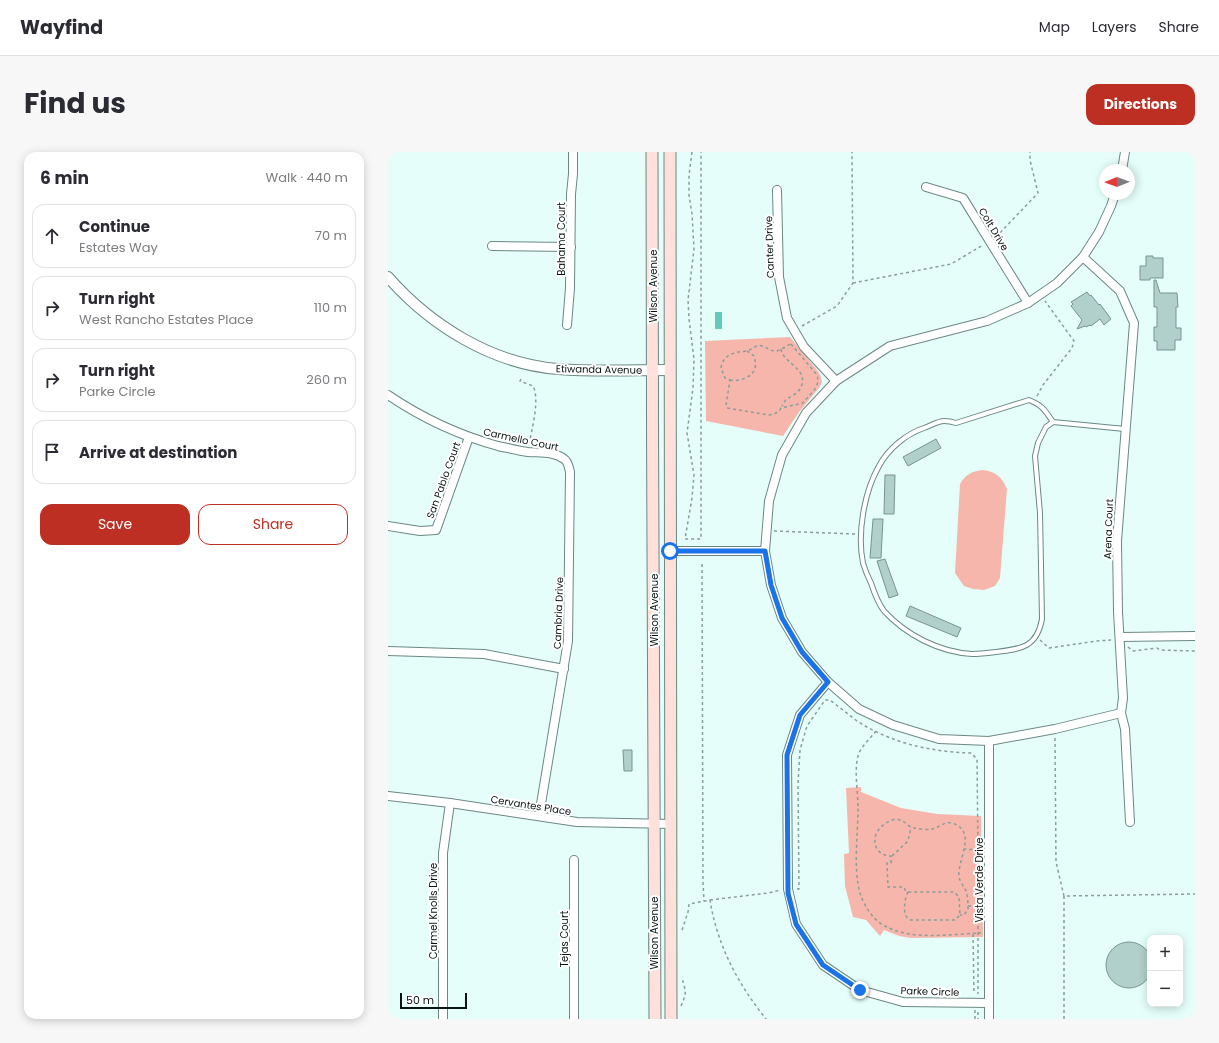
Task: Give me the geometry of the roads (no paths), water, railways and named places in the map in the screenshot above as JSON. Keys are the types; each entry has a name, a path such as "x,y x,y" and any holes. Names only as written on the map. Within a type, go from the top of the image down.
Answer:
{"main road":[{"name":"Wilson Avenue","path":"652,152 653,824 655,1019"},
{"name":"Wilson Avenue","path":"670,152 671,1019"}],"street":[{"name":"Bahama Court","path":"566,325 570,288 573,152"},
{"path":"1123,164 1126,152"},
{"name":"Colt Drive","path":"926,187 963,198 1028,303"},
{"name":"Canter Drive","path":"777,190 778,277 787,318 804,347 836,381"},
{"path":"1113,200 1099,232 1083,257 1057,283 1028,303 987,321 890,346 836,381 806,413 782,455 769,502 765,551 771,585 782,618 802,652 828,682 859,709 893,725 939,739 989,741 1055,729 1121,713"},
{"path":"492,246 571,247"},
{"name":"Arena Court","path":"1083,257 1120,291 1134,323 1117,541 1118,612 1123,698 1121,713 1125,729 1130,822"},
{"name":"Etiwanda Avenue","path":"388,277 416,306 440,324 464,339 492,352 524,363 556,369 670,370"},
{"name":"Carmello Court","path":"388,395 432,422 469,437 499,446 528,452 554,454 564,459"},
{"name":"San Pablo Court","path":"388,526 420,531 436,530 469,437"},
{"name":"Cambria Drive","path":"539,816 568,641 570,472 569,466 564,459"},
{"path":"670,551 765,551"},
{"path":"1120,637 1195,636"},
{"path":"388,651 484,654 564,669"},
{"name":"Parke Circle","path":"828,682 800,715 787,755 788,889 796,924 823,965 860,990 903,1002 989,1003"},
{"name":"Vista Verde Drive","path":"989,741 989,1019"},
{"name":"Cervantes Place","path":"388,796 450,803 577,822 671,824"},
{"name":"Carmel Knolls Drive","path":"443,1019 443,853 450,803"},
{"name":"Tejas Court","path":"574,860 574,1019"}],"lane":[{"path":"1053,422 1045,409 1038,403 1029,400 956,423 944,421 917,431 902,440 888,453 879,466 870,486 864,511 861,534 863,564 883,610 922,640 945,650 973,654 1021,648 1030,644 1036,638 1040,630 1042,618 1040,512 1035,456 1038,443 1046,427 1053,422 1125,429"}]}
